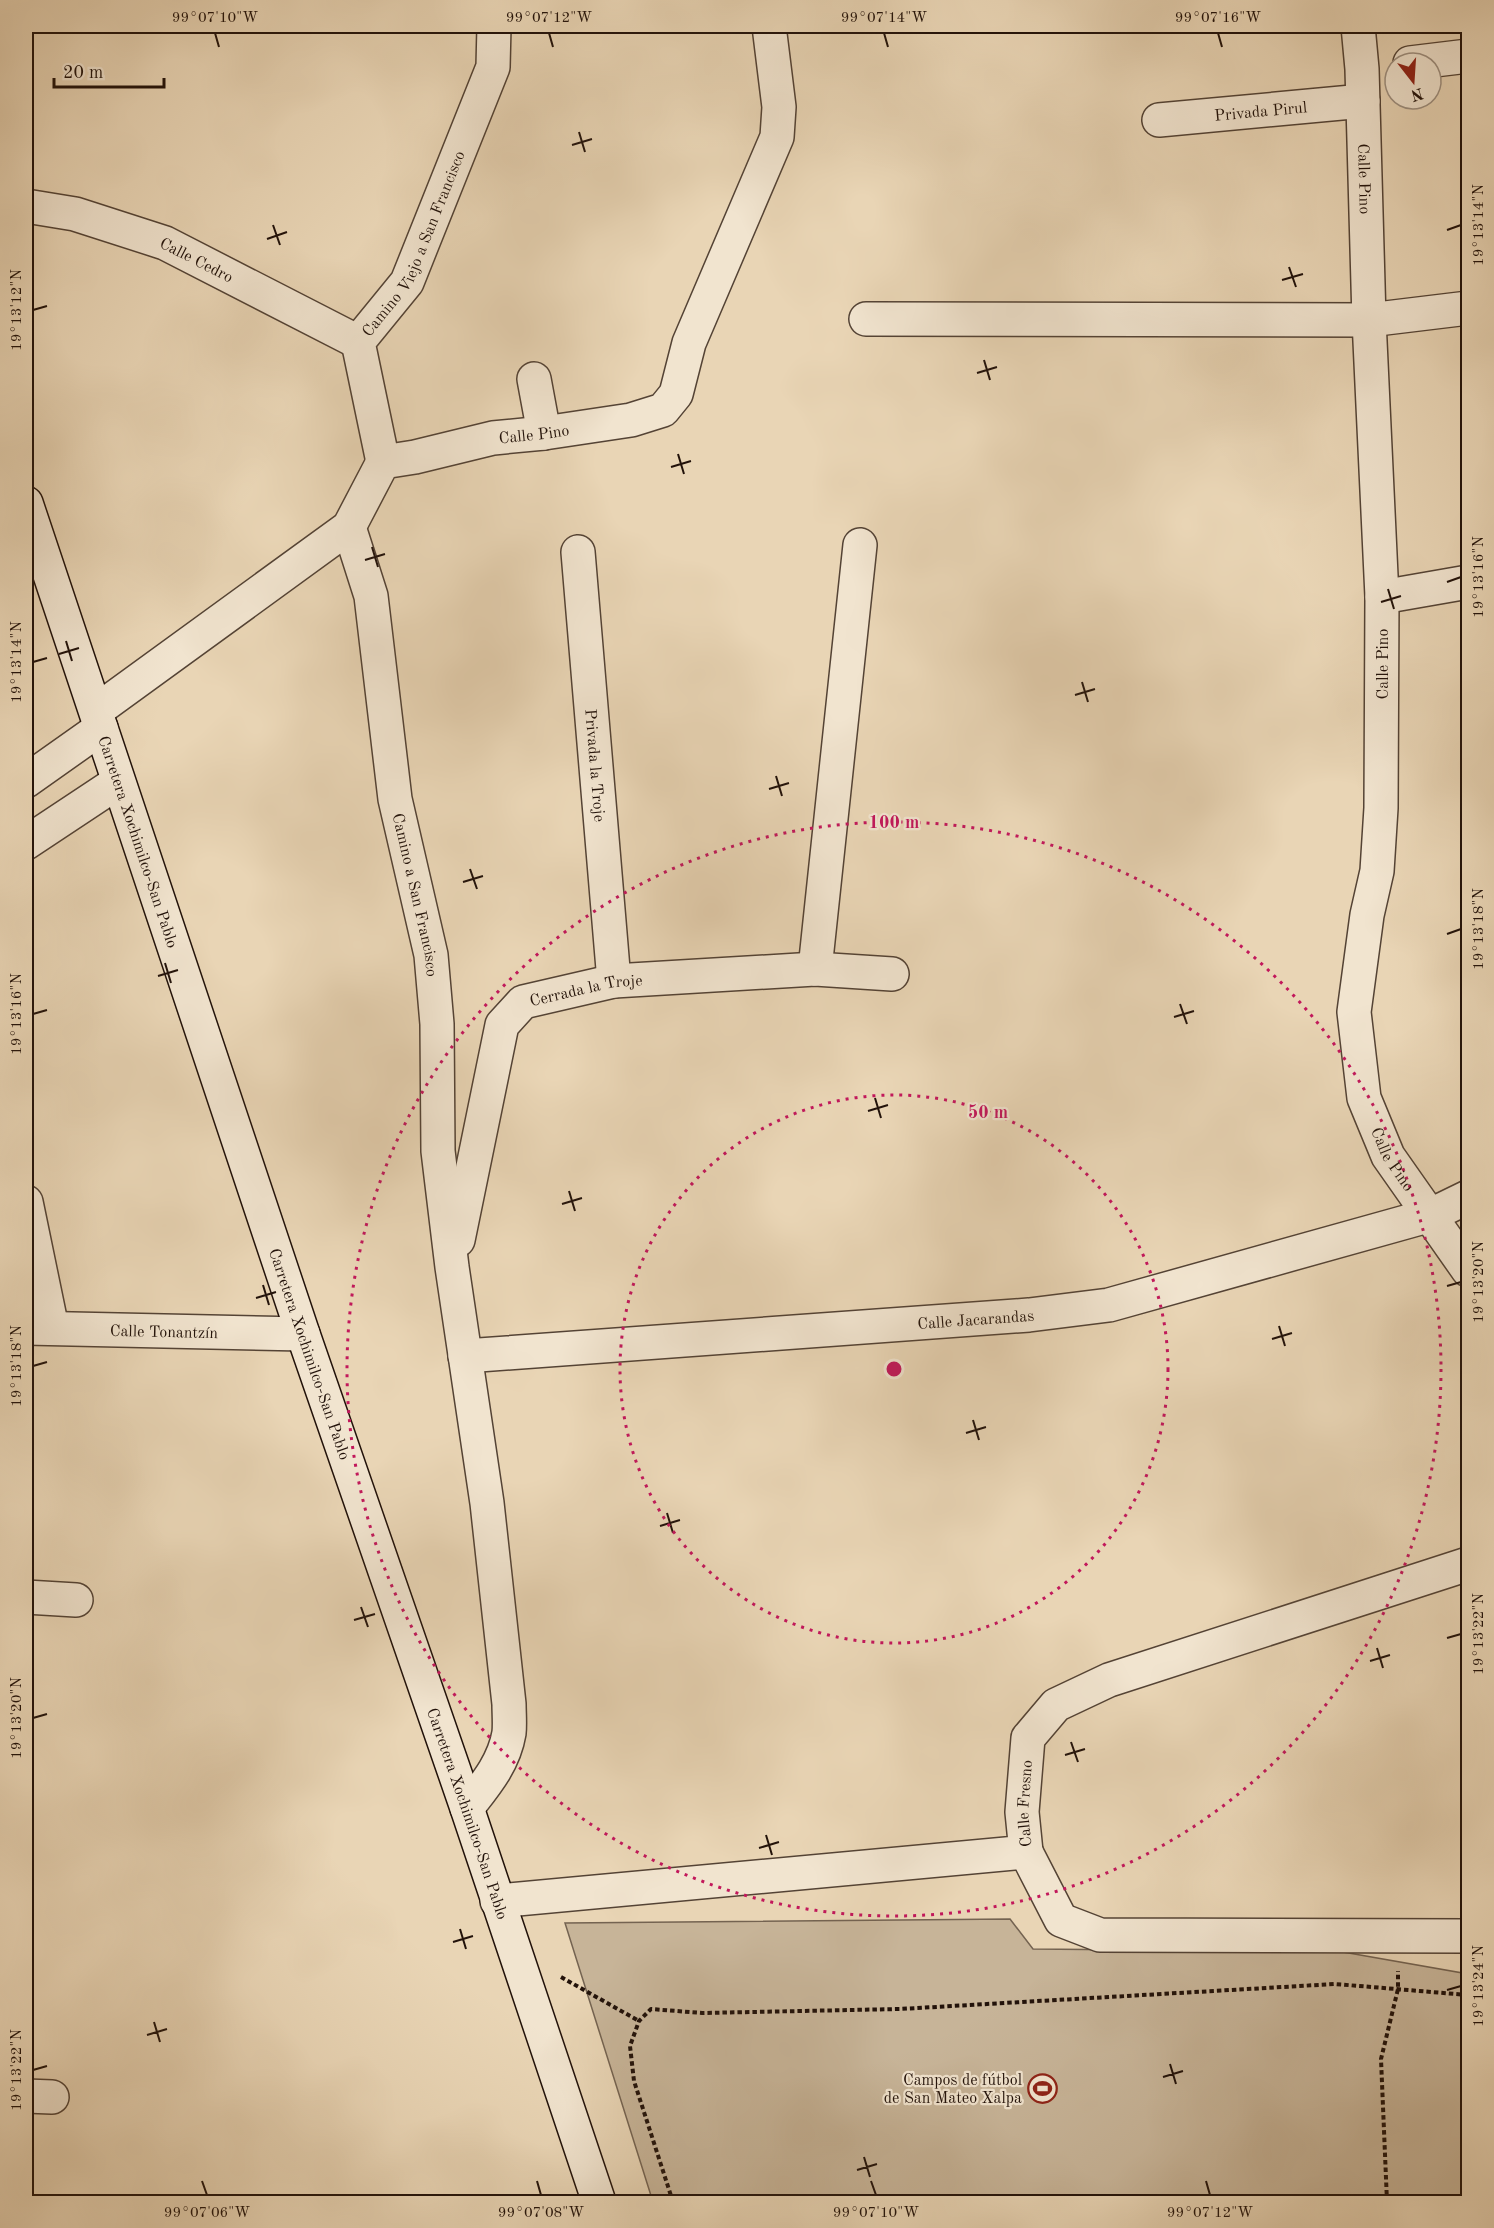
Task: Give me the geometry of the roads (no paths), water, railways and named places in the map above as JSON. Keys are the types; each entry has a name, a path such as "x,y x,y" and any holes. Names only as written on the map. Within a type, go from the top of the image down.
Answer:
{"street":[{"name":"Camino Viejo a San Francisco","path":"383,462 358,342 407,282 493,67 494,26"},
{"name":"Calle Pino","path":"383,462 415,457 493,438 631,420 663,410 676,394 689,343 777,137 779,107 770,26"},
{"name":"Calle Pino","path":"1358,26 1382,597 1382,808 1377,871 1367,915 1354,1012 1364,1098 1388,1155 1468,1270"},
{"path":"1443,59 1468,56"},
{"name":"Privada Pirul","path":"1160,120 1362,85 1383,72"},
{"name":"Calle Cedro","path":"26,206 75,214 165,243 358,342"},
{"path":"866,319 1369,320 1468,308"},
{"path":"534,379 544,433"},
{"path":"26,781 98,720 349,527 383,462"},
{"name":"Carretera Xochimilco-San Pablo","path":"26,503 303,1334 467,1808 599,2202"},
{"name":"Camino a San Francisco","path":"349,527 371,596 395,799 431,955 437,1024 438,1150 452,1267 487,1503 508,1704 509,1732 502,1758 467,1808"},
{"path":"815,969 860,545"},
{"name":"Privada la Troje","path":"578,552 614,981"},
{"path":"1382,597 1468,582"},
{"path":"26,843 118,782"},
{"name":"Cerrada la Troje","path":"452,1267 502,1025 523,1002 614,981 815,969 892,974"},
{"name":"Calle Jacarandas","path":"465,1356 1029,1315 1109,1305 1431,1215 1468,1197"},
{"path":"26,1202 39,1328"},
{"name":"Calle Tonantzín","path":"39,1328 303,1334"},
{"name":"Calle Fresno","path":"497,1901 1026,1852 1022,1812 1028,1738 1056,1705 1109,1680 1468,1564"},
{"path":"26,1597 76,1600"},
{"path":"1026,1852 1061,1920 1100,1935 1468,1936"}],"place":[{"name":"Campos de fútbol de San Mateo Xalpa","path":"1043,2088"}]}
